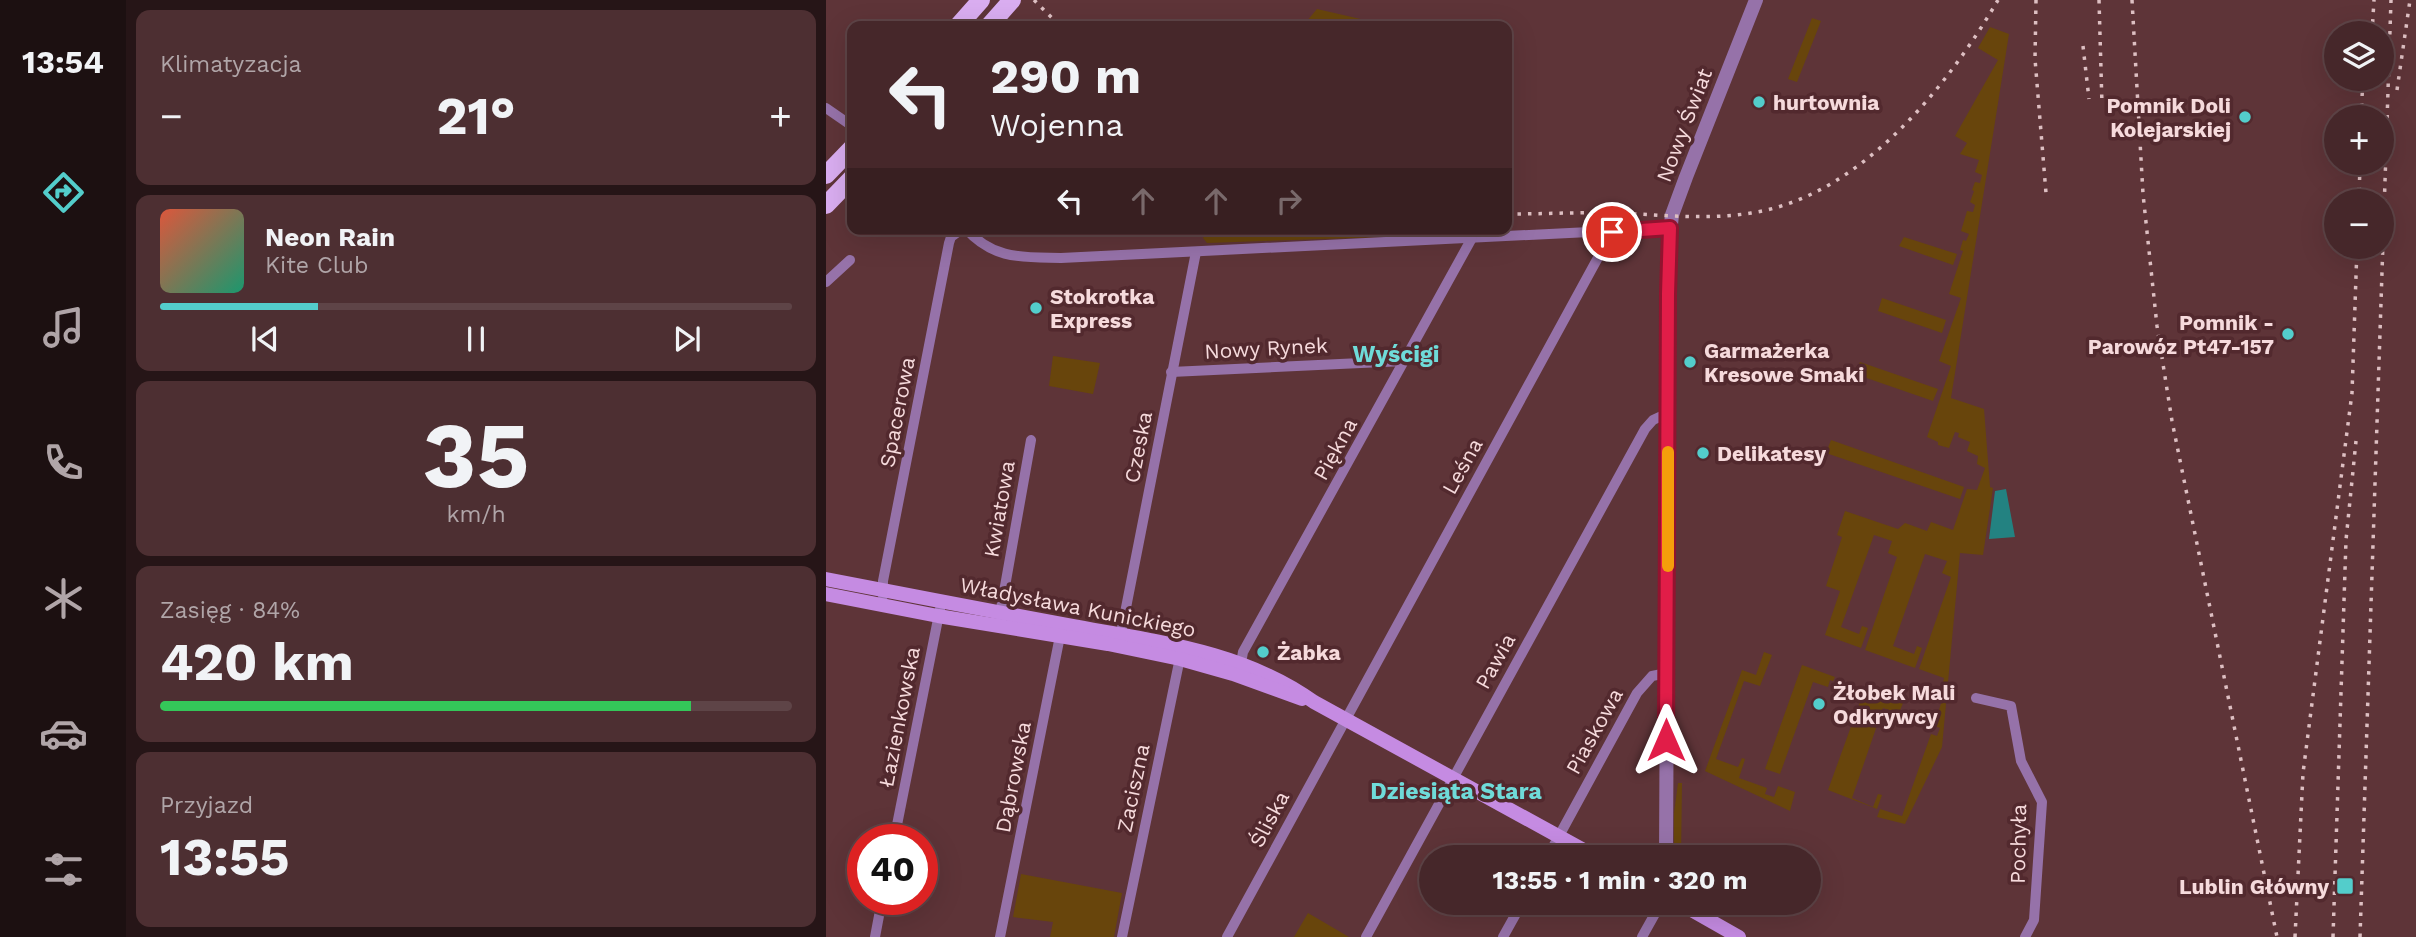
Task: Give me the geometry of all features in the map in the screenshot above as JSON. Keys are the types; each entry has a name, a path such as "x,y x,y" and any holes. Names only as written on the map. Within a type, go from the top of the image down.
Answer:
{"main road":[{"path":"962,21 981,0"},
{"path":"993,21 1012,0"},
{"path":"826,175 847,153"},
{"path":"826,205 847,183"},
{"name":"Władysława Kunickiego","path":"826,579 882,590 940,609"},
{"name":"Władysława Kunickiego","path":"826,594 889,607 940,609 1241,663 1286,682 1314,702 1575,845"},
{"name":"Władysława Kunickiego","path":"1181,653 1291,696 1314,702"},
{"path":"1700,915 1739,937"}],"street":[{"name":"Nowy Świat","path":"1665,845 1670,228 1686,177 1756,0"},
{"path":"826,108 847,123"},
{"path":"971,235 995,252 1028,257 1670,228"},
{"name":"Leśna","path":"1345,719 1612,232"},
{"name":"Spacerowa","path":"882,590 949,243 954,235"},
{"name":"Piękna","path":"1241,663 1243,652 1472,238"},
{"name":"Czeska","path":"1114,640 1196,251"},
{"path":"826,282 849,260"},
{"name":"Nowy Rynek","path":"1171,372 1404,361"},
{"name":"Pawia","path":"1366,937 1645,429 1653,420 1668,413"},
{"name":"Kwiatowa","path":"1000,619 1031,440"},
{"path":"882,590 883,599 889,607"},
{"name":"Łazienkowska","path":"897,824 940,609"},
{"name":"Dąbrowska","path":"1000,937 1062,630"},
{"name":"Zaciszna","path":"1122,937 1181,653"},
{"path":"1241,663 1247,679"},
{"name":"Piaskowa","path":"1554,845 1642,685 1652,676 1667,673"},
{"name":"Pochyła","path":"1976,698 2011,706 2021,761 2042,802 2034,920 2025,937"},
{"name":"Śliska","path":"1227,937 1345,719"},
{"path":"875,937 880,915"},
{"path":"1503,937 1515,915"},
{"path":"1642,937 1654,915"}],"shaded area":[{"path":"1317,9 1369,21 1307,21"},
{"path":"1812,18 1821,21 1797,82 1788,79"},
{"path":"1990,27 2009,34 1951,398 1984,409 1990,487 1993,488 1983,555 1960,553 1942,747 1905,824 1877,817 1880,809 1902,816 1931,734 1937,736 1940,728 1934,726 1943,697 1940,696 1944,678 1919,669 1951,577 1942,573 1947,561 1925,554 1893,646 1914,654 1917,646 1922,648 1915,668 1865,650 1897,557 1888,553 1892,541 1874,535 1841,627 1859,634 1862,626 1868,628 1861,648 1825,635 1840,591 1826,586 1842,537 1837,535 1845,511 1898,529 1905,523 1927,531 1931,522 1953,530 1967,489 1977,490 1985,468 1977,464 1978,456 1967,451 1970,442 1958,437 1959,433 1955,432 1949,448 1938,445 1938,442 1927,437 1951,366 1939,361 1961,298 1949,294 1963,251 1960,250 1963,240 1966,241 1969,234 1961,231 1967,211 1973,212 1975,205 1970,202 1974,191 1972,190 1975,182 1980,183 1982,175 1975,172 1979,160 1960,154 1967,143 1955,136 1998,60 1978,48"},
{"path":"1204,235 1384,235 1207,243"},
{"path":"1904,237 1957,254 1953,265 1899,246"},
{"path":"1882,298 1946,320 1942,333 1878,311"},
{"path":"1053,356 1100,363 1093,394 1049,386"},
{"path":"1860,362 1938,389 1933,401 1855,374"},
{"path":"1831,440 1964,487 1960,499 1826,453"},
{"path":"1764,652 1772,655 1760,686 1744,681 1716,759 1738,767 1742,758 1745,759 1739,778 1767,788 1765,794 1774,797 1778,786 1795,792 1790,811 1705,771 1742,670 1756,675"},
{"path":"1802,665 1835,677 1833,681 1830,680 1828,687 1813,682 1780,774 1765,769"},
{"path":"1865,688 1902,700 1903,703 1899,713 1883,708 1852,798 1873,807 1878,794 1882,795 1877,809 1828,790"},
{"path":"1678,783 1682,783 1681,845 1674,845"},
{"path":"1021,874 1122,893 1114,937 1050,937 1053,922 1013,917"},
{"path":"1308,913 1349,937 1294,937"}],"water":[{"path":"2006,489 2015,537 1989,539 1995,491"}],"railway":[{"path":"1034,0 1055,21"},
{"path":"1512,214 1718,216 1751,213 1790,203 1828,185 1863,162 1896,134 1953,69 1998,0"},
{"path":"2036,0 2035,59 2046,193"},
{"path":"2099,0 2102,105"},
{"path":"2132,0 2143,194 2157,326 2172,421 2277,937"},
{"path":"2373,21 2374,0"},
{"path":"2360,937 2391,0"},
{"path":"2397,90 2410,0"},
{"path":"2083,46 2089,99"},
{"path":"2362,91 2362,105"},
{"path":"2359,189 2360,175"},
{"path":"2295,937 2303,773 2352,393 2357,259"},
{"path":"2333,937 2346,540 2356,441"}],"slow traffic":[{"path":"1668,452 1668,566"}],"place":[{"name":"hurtownia","path":"1759,102"},
{"name":"Pomnik Doli Kolejarskiej","path":"2245,117"},
{"name":"Stokrotka Express","path":"1036,308"},
{"name":"Pomnik - Parowóz Pt47-157","path":"2288,334"},
{"name":"Garmażerka Kresowe Smaki","path":"1690,362"},
{"name":"Delikatesy","path":"1703,453"},
{"name":"Żabka","path":"1263,652"},
{"name":"Żłobek Mali Odkrywcy","path":"1819,704"},
{"name":"Lublin Główny","path":"2345,886"}],"district":[{"name":"Wyścigi","path":"1396,354"},
{"name":"Dziesiąta Stara","path":"1456,791"}],"route":[{"path":"1612,232 1670,228 1666,740"}]}
